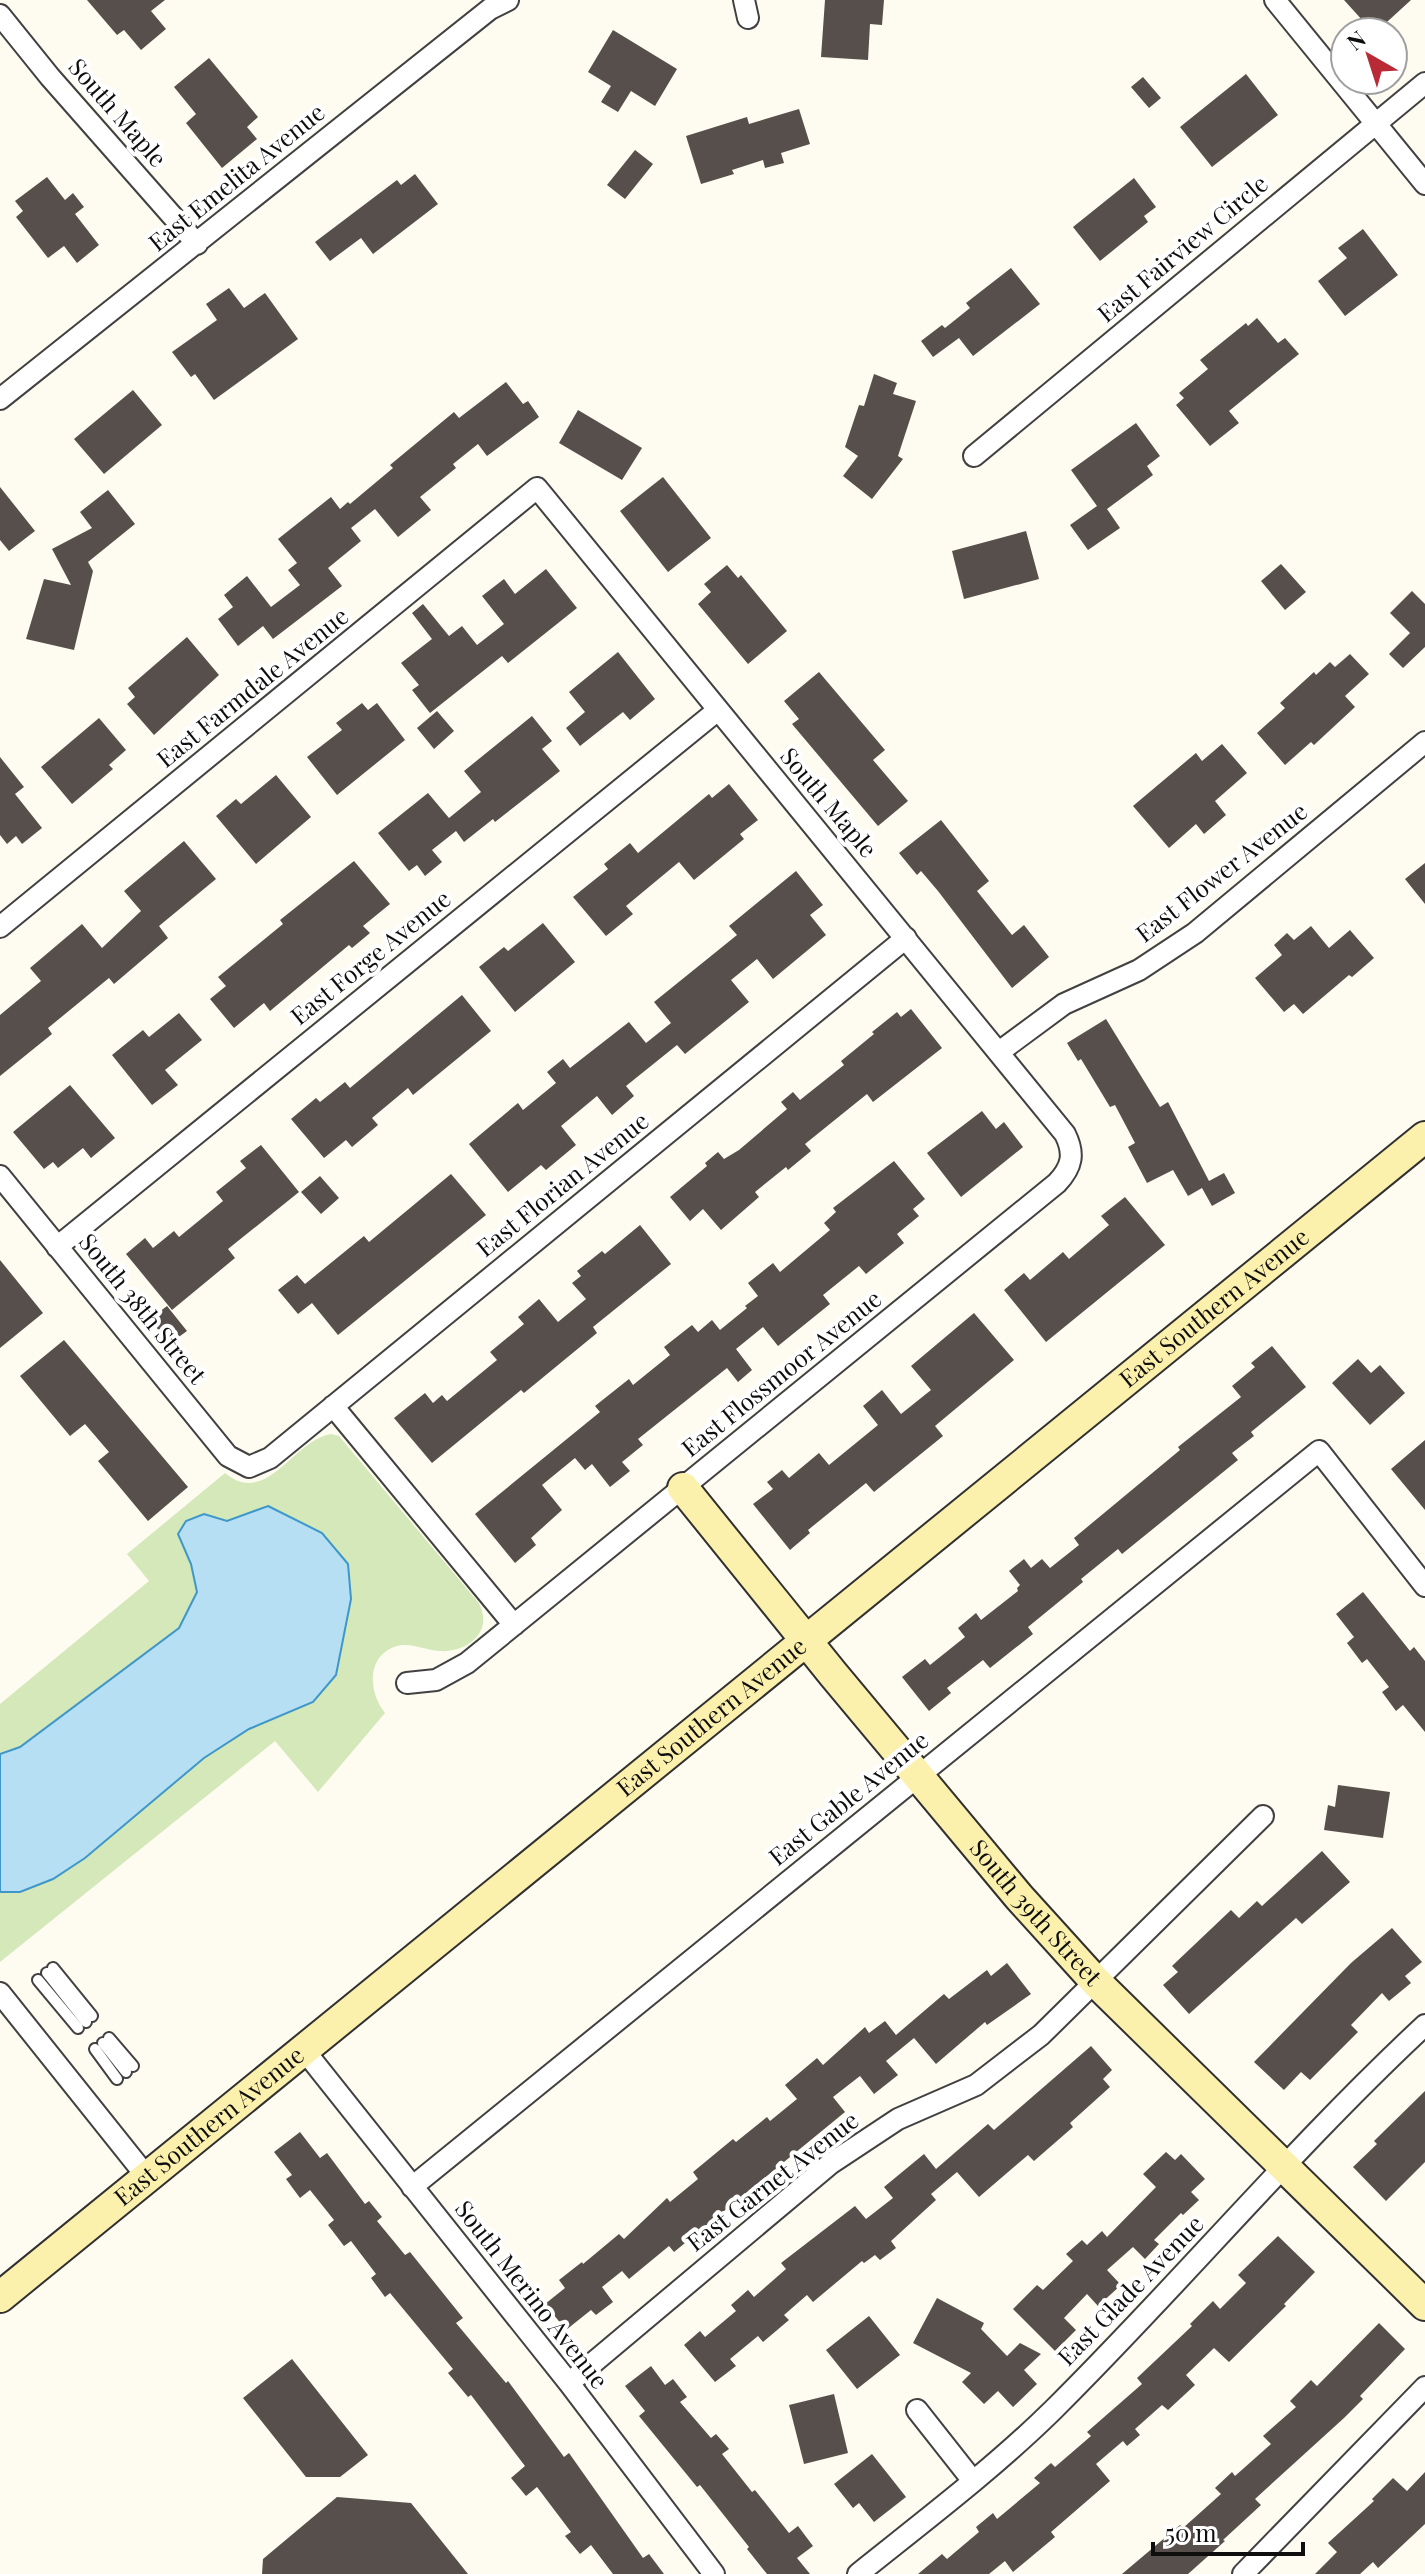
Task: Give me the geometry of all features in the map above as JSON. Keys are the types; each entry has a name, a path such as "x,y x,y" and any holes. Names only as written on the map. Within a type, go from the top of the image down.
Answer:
{"main road":[{"name":"East Southern Avenue","path":"0,2297 1425,1137"},
{"name":"South 39th Street","path":"683,1488 1019,1897 1096,1982 1425,2305"}],"street":[{"name":"East Emelita Avenue","path":"0,399 490,9 508,0"},
{"path":"1275,0 1425,184"},
{"name":"South Maple","path":"0,15 50,77 197,244"},
{"name":"East Fairview Circle","path":"974,456 1425,83"},
{"name":"South Maple","path":"537,488 999,1052 1059,1127 1070,1144 1072,1155"},
{"name":"East Farmdale Avenue","path":"0,927 537,488"},
{"name":"East Forge Avenue","path":"57,1247 718,710"},
{"name":"East Flower Avenue","path":"999,1052 1064,1004 1139,970 1195,933 1425,742"},
{"name":"East Florian Avenue","path":"249,1467 270,1458 906,938"},
{"name":"East Flossmoor Avenue","path":"407,1683 436,1680 452,1673 514,1625 1057,1183 1071,1165 1072,1155"},
{"name":"South 38th Street","path":"0,1176 228,1456 249,1467"},
{"path":"333,1406 514,1625"},
{"name":"East Gable Avenue","path":"412,2187 1319,1451 1425,1586"},
{"name":"East Garnet Avenue","path":"569,2383 830,2164 898,2119 976,2085 1041,2035 1263,1816"},
{"path":"0,1993 147,2177"},
{"name":"East Glade Avenue","path":"858,2574 973,2481 1052,2411 1425,2025"},
{"name":"South Merino Avenue","path":"304,2050 569,2383 714,2574"},
{"path":"1243,2574 1425,2387"},
{"path":"917,2410 973,2481"}],"lane":[{"path":"85,2022 46,1974 85,2022"},
{"path":"125,2072 102,2044 125,2072"}],"green space":[{"path":"331,1434 339,1436 478,1602 483,1622 481,1631 469,1644 450,1651 402,1645 382,1655 376,1663 373,1683 385,1713 318,1792 275,1741 0,1962 0,1704 149,1581 127,1554 225,1473 240,1482 254,1483 280,1469 317,1439"}],"water":[{"path":"268,1506 322,1533 348,1564 351,1599 336,1675 313,1702 249,1729 204,1758 85,1858 53,1879 20,1892 0,1892 0,1754 20,1747 179,1628 197,1592 191,1564 178,1534 186,1521 204,1514 227,1521"}],"building":[{"path":"87,0 165,0 151,11 166,29 141,50 124,30 117,35"},
{"path":"825,0 884,0 882,25 870,24 868,60 821,57"},
{"path":"1344,0 1411,0 1394,16 1358,16"},
{"path":"613,30 677,69 655,106 631,91 618,112 601,102 611,86 588,72"},
{"path":"209,58 258,117 247,127 257,139 222,168 186,123 196,114 174,87"},
{"path":"1246,74 1278,115 1212,167 1180,127"},
{"path":"1143,77 1161,98 1149,108 1131,87"},
{"path":"799,109 810,144 781,153 784,163 765,168 763,160 732,170 734,174 701,184 686,136 747,117 749,124"},
{"path":"635,150 653,164 625,199 607,185"},
{"path":"415,174 438,204 373,254 361,238 330,261 315,242 397,180 401,185"},
{"path":"47,177 65,200 73,193 84,207 75,214 99,245 77,263 64,246 48,258 16,217 23,211 15,201"},
{"path":"1134,178 1156,207 1144,216 1148,222 1100,261 1073,227"},
{"path":"1363,229 1398,275 1345,316 1318,281 1347,258 1338,248"},
{"path":"1011,268 1040,304 973,356 959,338 933,357 921,341 942,325 945,328 970,308 966,303"},
{"path":"229,288 244,308 265,293 298,339 214,400 195,374 191,377 172,352 217,320 206,304"},
{"path":"1257,318 1278,343 1285,338 1299,354 1229,411 1239,423 1210,446 1176,405 1184,398 1179,393 1208,369 1200,360 1246,323 1248,326"},
{"path":"874,374 897,383 893,394 916,401 898,456 903,459 872,499 843,476 858,456 845,447 859,405 864,406"},
{"path":"506,382 523,404 528,401 539,417 487,456 478,444 453,464 456,468 420,497 431,510 398,537 375,509 351,528 361,541 328,568 342,586 273,639 263,626 238,646 218,619 233,607 224,595 247,576 271,607 300,585 288,570 297,563 278,539 331,497 340,509 348,502 350,504 393,468 390,465 454,412 459,418"},
{"path":"133,390 162,425 104,474 74,439"},
{"path":"578,410 642,448 622,480 559,443"},
{"path":"1136,423 1160,456 1147,466 1153,475 1107,509 1120,528 1088,550 1070,525 1097,506 1071,470"},
{"path":"663,477 711,538 668,572 620,511"},
{"path":"0,487 35,531 9,551 0,540"},
{"path":"108,490 135,524 88,562 93,571 74,650 26,639 44,579 71,585 52,549 92,528 80,512"},
{"path":"1026,531 1039,579 964,599 952,551"},
{"path":"1281,564 1306,592 1285,610 1261,581"},
{"path":"727,565 738,578 741,575 787,631 748,664 698,604 711,592 704,584"},
{"path":"546,569 577,608 508,663 502,656 430,713 412,690 419,685 401,663 432,639 412,613 423,604 449,636 462,626 477,645 504,624 482,596 504,579 515,594"},
{"path":"1412,591 1425,604 1425,647 1403,668 1389,654 1410,633 1390,613"},
{"path":"187,637 219,675 154,735 127,704 135,697 128,688"},
{"path":"618,652 655,699 630,720 623,712 580,746 566,728 585,712 569,692"},
{"path":"1350,654 1369,674 1345,696 1355,707 1314,745 1311,742 1285,765 1257,733 1285,708 1280,703 1314,672 1316,675 1330,662 1335,667"},
{"path":"819,672 885,750 873,760 908,801 878,826 792,724 799,719 784,701"},
{"path":"362,703 368,710 377,703 405,740 337,795 307,757 342,730 336,723"},
{"path":"437,711 454,731 434,749 417,728"},
{"path":"532,716 552,741 542,749 560,771 464,842 456,831 432,850 442,862 425,876 417,865 409,871 378,833 428,793 449,818 481,792 464,771"},
{"path":"99,718 126,750 109,765 113,769 72,804 41,767"},
{"path":"1222,744 1247,773 1215,801 1226,815 1204,834 1196,824 1169,848 1133,806 1196,753 1202,761"},
{"path":"0,757 24,787 15,794 42,828 22,844 16,836 7,844 0,835"},
{"path":"276,775 311,817 256,864 216,816 236,799 241,804"},
{"path":"729,784 758,820 740,834 744,839 694,880 679,862 626,906 633,914 606,936 573,897 608,869 604,864 630,843 638,853 709,794 712,798"},
{"path":"941,820 989,881 977,891 1012,935 1024,925 1049,957 1012,988 938,891 921,871 917,875 899,853"},
{"path":"184,841 216,879 159,926 168,938 114,984 109,978 48,1028 52,1034 0,1076 0,1015 41,981 30,968 82,924 102,948 141,911 124,891"},
{"path":"354,861 390,904 363,926 370,933 352,948 349,945 270,1011 264,1003 234,1028 210,999 226,986 218,977 283,924 280,920"},
{"path":"1425,863 1425,904 1405,879"},
{"path":"796,871 823,905 810,915 826,935 773,979 757,959 731,980 749,1002 685,1054 677,1045 626,1086 634,1096 612,1115 597,1096 561,1126 576,1145 546,1170 541,1165 508,1192 469,1144 518,1103 523,1110 556,1083 547,1072 563,1059 570,1068 629,1022 646,1043 671,1023 654,1002 737,935 729,926"},
{"path":"543,923 575,962 515,1012 479,967 504,947 508,951"},
{"path":"1311,926 1329,948 1350,930 1374,958 1303,1014 1294,1004 1284,1012 1255,978 1282,955 1274,945 1287,933 1294,940"},
{"path":"462,995 491,1031 413,1095 408,1088 372,1118 378,1125 352,1147 346,1140 324,1158 291,1119 316,1098 320,1102 345,1082 350,1088"},
{"path":"911,1009 942,1048 873,1102 867,1094 805,1144 811,1151 755,1192 759,1197 721,1230 703,1209 690,1221 670,1197 707,1166 705,1163 718,1152 724,1159 739,1150 787,1109 781,1102 793,1092 800,1100 844,1065 841,1061 874,1034 872,1032 897,1012 901,1017"},
{"path":"179,1013 202,1040 165,1070 178,1085 152,1105 112,1055 143,1030 149,1037"},
{"path":"1106,1019 1160,1107 1168,1102 1209,1181 1224,1173 1235,1193 1212,1206 1202,1188 1188,1196 1173,1170 1147,1183 1128,1147 1135,1143 1115,1105 1110,1107 1081,1059 1078,1061 1067,1043"},
{"path":"70,1085 115,1138 91,1158 83,1148 58,1168 53,1162 44,1169 13,1132"},
{"path":"982,1111 996,1129 1004,1122 1023,1147 961,1197 927,1153"},
{"path":"261,1145 299,1192 228,1249 235,1258 172,1310 126,1254 145,1238 153,1248 174,1231 179,1237 223,1201 216,1192 246,1168 240,1161"},
{"path":"894,1161 925,1199 913,1209 919,1216 897,1234 904,1243 866,1274 859,1266 823,1295 830,1304 778,1346 763,1327 736,1349 752,1370 738,1382 727,1368 638,1439 643,1445 622,1462 630,1471 610,1487 592,1464 585,1470 575,1458 542,1485 562,1510 531,1538 536,1545 515,1563 475,1514 600,1412 595,1406 629,1379 633,1385 670,1355 664,1347 692,1325 698,1332 712,1320 720,1330 747,1308 745,1306 758,1296 748,1283 773,1263 780,1272 830,1230 824,1223 836,1212 833,1208"},
{"path":"451,1174 486,1215 338,1335 312,1303 298,1314 278,1290 297,1275 305,1284 364,1236 369,1242"},
{"path":"320,1176 339,1198 321,1214 301,1192"},
{"path":"1125,1197 1165,1245 1046,1342 1004,1290 1024,1273 1030,1280 1063,1252 1069,1259 1109,1225 1101,1216"},
{"path":"640,1225 671,1264 593,1327 597,1333 432,1463 394,1418 425,1393 433,1403 442,1395 447,1401 497,1360 490,1352 524,1324 518,1317 539,1299 558,1322 586,1299 572,1283 581,1276 577,1271 602,1251 605,1254"},
{"path":"0,1260 43,1313 0,1348"},
{"path":"167,1306 187,1331 169,1344 150,1319"},
{"path":"974,1313 1014,1360 935,1426 943,1436 874,1492 866,1483 808,1530 810,1533 790,1550 753,1504 773,1489 767,1482 782,1470 789,1478 819,1453 829,1465 878,1425 863,1406 882,1390 901,1414 931,1390 911,1366"},
{"path":"64,1340 188,1487 148,1521 98,1461 109,1452 85,1424 70,1436 20,1376"},
{"path":"1272,1346 1306,1387 1251,1432 1254,1436 1232,1453 1238,1460 1122,1554 1118,1549 1081,1579 1083,1582 1028,1627 1033,1634 990,1668 983,1660 947,1688 951,1693 929,1711 902,1677 925,1659 930,1665 965,1637 958,1628 976,1613 981,1620 1018,1591 1020,1585 1009,1571 1024,1559 1031,1568 1042,1559 1050,1568 1079,1545 1074,1538 1180,1450 1178,1447 1241,1397 1232,1386 1255,1367 1251,1363"},
{"path":"1358,1359 1371,1373 1380,1365 1405,1393 1370,1425 1332,1383"},
{"path":"1425,1440 1425,1510 1391,1469"},
{"path":"1363,1592 1410,1651 1414,1647 1425,1661 1425,1732 1403,1705 1396,1711 1382,1692 1389,1687 1367,1659 1362,1663 1347,1643 1354,1637 1336,1614"},
{"path":"1338,1785 1390,1792 1383,1838 1324,1830 1328,1805 1335,1807"},
{"path":"1322,1851 1350,1882 1302,1924 1296,1918 1189,2014 1163,1985 1178,1972 1172,1966 1231,1910 1239,1918 1257,1901 1262,1906"},
{"path":"1392,1928 1422,1962 1405,1976 1411,1983 1389,2001 1382,1993 1351,2025 1358,2032 1310,2080 1301,2072 1284,2090 1254,2062 1351,1963"},
{"path":"1007,1963 1031,1994 987,2025 985,2022 936,2064 914,2038 886,2061 898,2075 874,2094 860,2076 833,2097 845,2112 674,2252 669,2246 629,2279 622,2271 602,2287 613,2302 596,2315 591,2310 566,2330 545,2304 565,2288 559,2280 619,2234 624,2239 667,2198 670,2202 698,2179 693,2172 733,2139 736,2142 767,2117 770,2121 797,2099 785,2085 817,2058 823,2065 865,2027 869,2033 885,2021 896,2035 944,1994 949,1999 987,1970 991,1976"},
{"path":"1091,2046 1112,2070 1103,2079 1110,2087 1070,2123 1073,2127 1034,2161 1028,2155 979,2197 957,2172 931,2194 936,2200 891,2241 896,2248 880,2260 875,2255 864,2263 862,2261 813,2302 807,2295 784,2315 789,2320 763,2342 758,2336 730,2359 736,2366 715,2382 684,2345 700,2331 705,2337 736,2311 731,2305 748,2290 754,2297 786,2269 781,2263 855,2206 866,2219 893,2198 884,2187 924,2154 936,2169 988,2124 994,2130"},
{"path":"1425,2091 1425,2162 1386,2201 1353,2167 1377,2144 1374,2141"},
{"path":"300,2132 320,2158 327,2153 365,2204 369,2201 382,2217 377,2221 405,2255 410,2252 463,2318 456,2323 506,2383 508,2381 564,2457 569,2453 643,2558 649,2554 664,2574 613,2574 591,2545 580,2554 565,2536 571,2532 537,2487 526,2496 511,2478 525,2466 471,2395 468,2397 448,2373 453,2369 390,2293 385,2297 371,2278 376,2274 351,2241 344,2246 328,2225 334,2220 310,2190 300,2198 286,2179 292,2175 274,2152"},
{"path":"1166,2152 1175,2160 1181,2154 1205,2179 1191,2192 1199,2200 1154,2240 1159,2244 1145,2259 1133,2247 1107,2270 1121,2285 1098,2306 1087,2294 1064,2318 1076,2330 1055,2351 1013,2309 1037,2285 1043,2290 1073,2261 1066,2254 1082,2240 1087,2245 1102,2231 1107,2237 1156,2187 1143,2174"},
{"path":"1278,2236 1315,2272 1284,2304 1286,2306 1229,2362 1214,2348 1186,2375 1195,2385 1168,2410 1162,2405 1135,2429 1140,2435 1127,2446 1123,2441 1096,2464 1110,2481 1051,2532 1055,2537 1013,2572 1005,2561 989,2574 918,2574 942,2554 947,2559 979,2532 976,2527 993,2513 997,2519 1040,2483 1034,2478 1051,2463 1055,2467 1091,2436 1087,2432 1142,2384 1137,2378 1192,2326 1190,2324 1213,2301 1220,2309 1246,2283 1238,2275"},
{"path":"937,2298 984,2323 981,2329 1007,2356 1020,2343 1041,2354 1024,2370 1037,2384 1013,2407 998,2391 984,2404 962,2382 971,2373 913,2343"},
{"path":"869,2316 900,2355 857,2389 826,2350"},
{"path":"1379,2323 1405,2349 1360,2396 1363,2399 1344,2418 1255,2499 1261,2505 1225,2541 1188,2574 1122,2574 1180,2525 1183,2528 1221,2494 1215,2488 1232,2472 1235,2476 1271,2444 1263,2436 1296,2407 1290,2401 1311,2380 1317,2386"},
{"path":"292,2359 368,2455 340,2477 306,2477 243,2398"},
{"path":"651,2366 665,2385 673,2379 687,2397 680,2402 711,2438 716,2434 729,2449 722,2454 789,2533 798,2526 813,2546 797,2558 810,2574 767,2574 700,2485 697,2487 639,2416 645,2411 625,2386"},
{"path":"834,2394 848,2453 804,2464 789,2405"},
{"path":"872,2454 906,2497 874,2522 859,2503 853,2508 834,2484"},
{"path":"1425,2472 1425,2524 1378,2568 1373,2562 1360,2574 1315,2574 1337,2552 1328,2543 1374,2501 1372,2499 1393,2478 1407,2491"},
{"path":"337,2497 411,2503 468,2574 262,2574 263,2559"}]}
